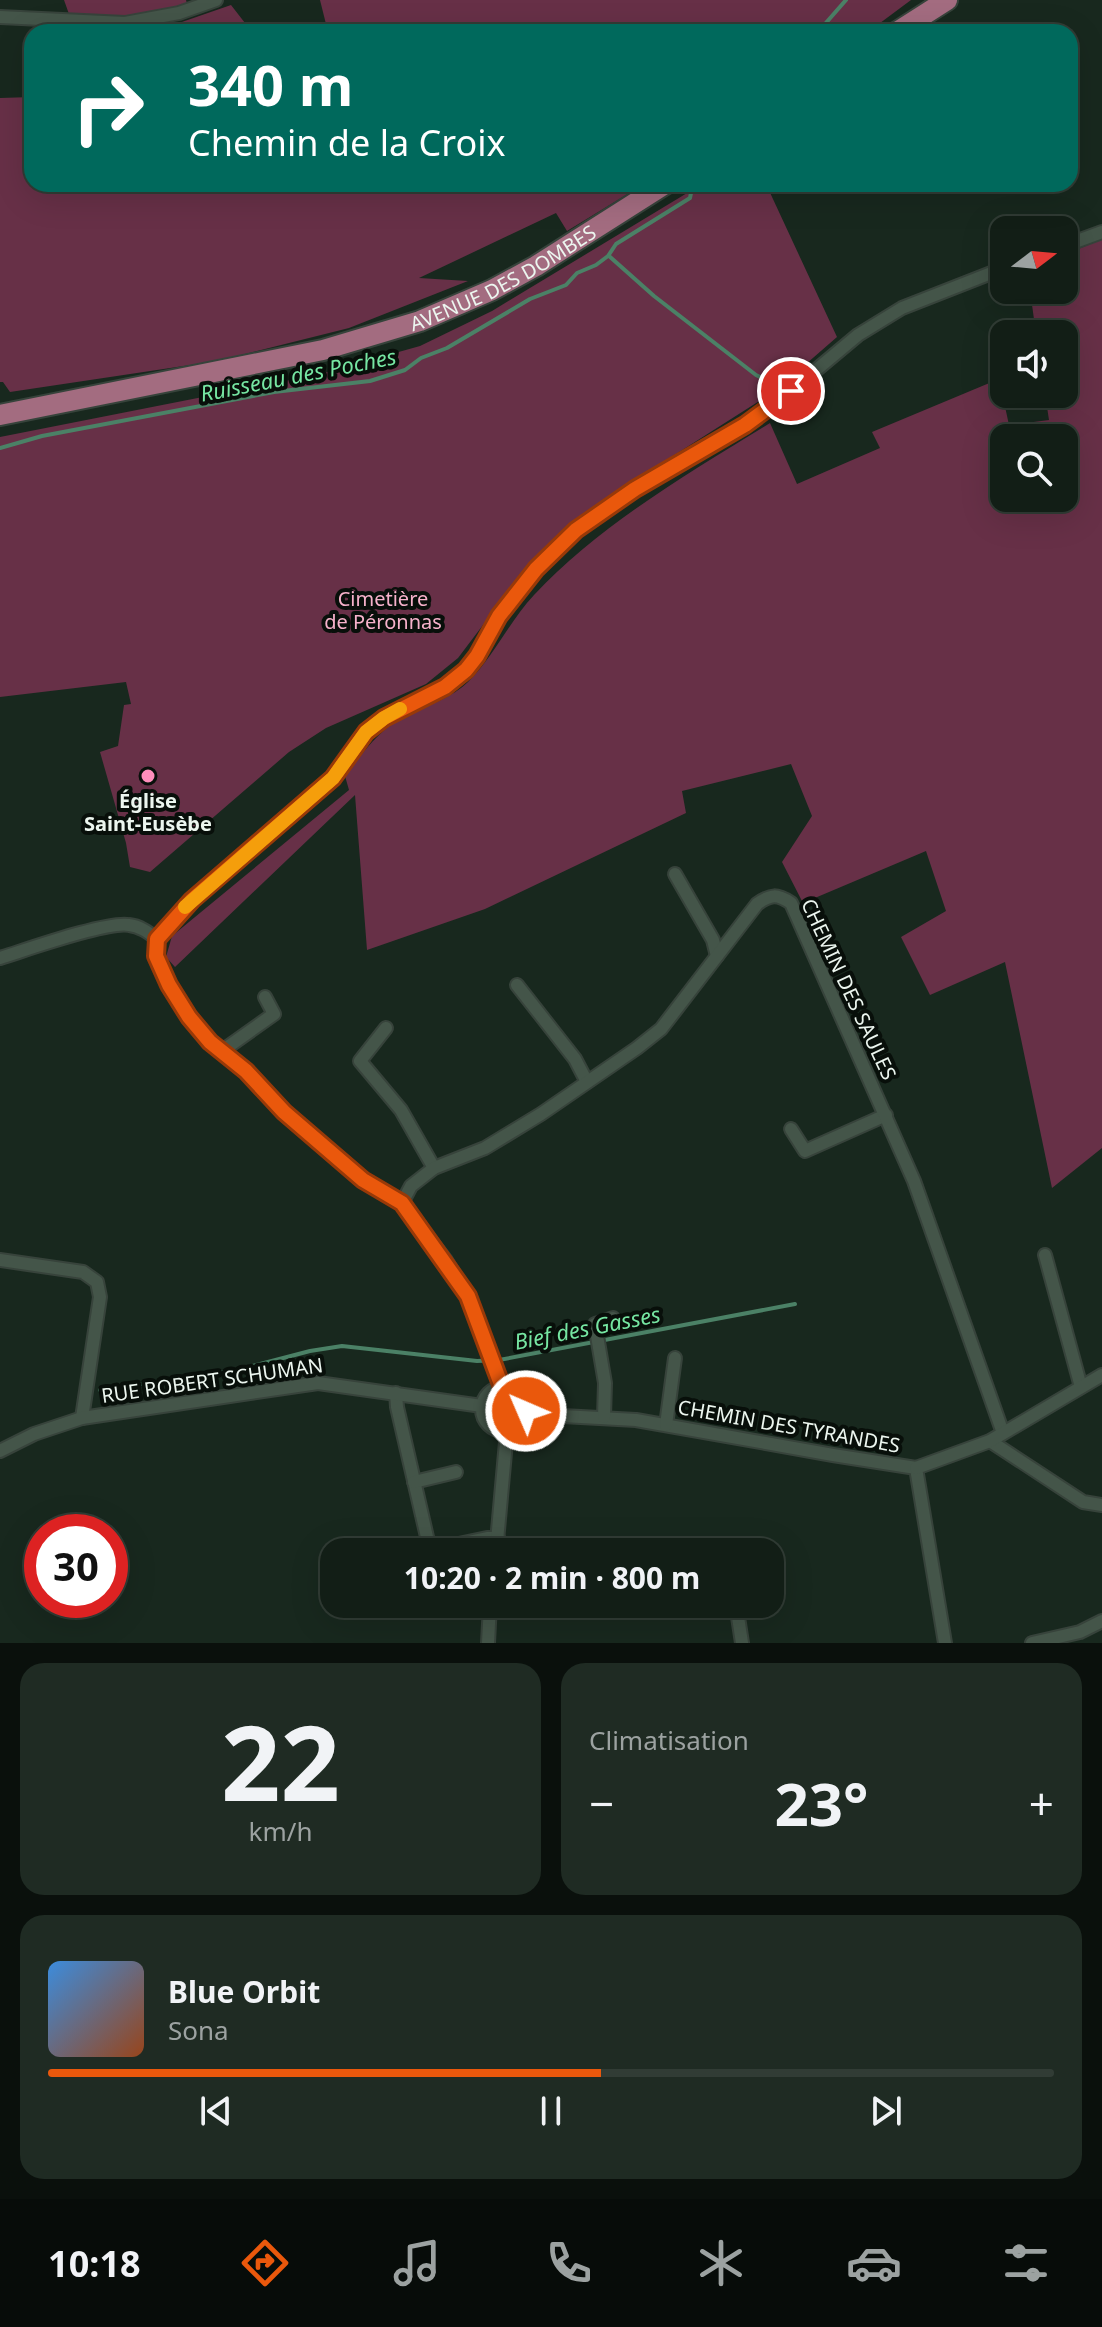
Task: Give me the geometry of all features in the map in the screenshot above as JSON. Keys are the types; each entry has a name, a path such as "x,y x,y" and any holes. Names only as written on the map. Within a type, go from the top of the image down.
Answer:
{"main road":[{"path":"910,24 947,0"},
{"name":"AVENUE DES DOMBES","path":"0,415 323,350 420,321 492,290 536,266 652,192"}],"street":[{"path":"0,17 125,23 179,13 216,0"},
{"path":"1078,241 1102,232"},
{"path":"502,1387 468,1296 402,1203 363,1180 284,1112 189,1017 156,956 157,939 192,900 333,778 366,732 384,718 445,687 466,670 499,616 536,569 576,530 635,489 745,425 858,335 902,308 990,273"},
{"path":"675,874 713,940 717,956"},
{"name":"CHEMIN DES SAULES","path":"402,1203 411,1186 434,1168 485,1148 587,1082 661,1029 757,904 767,896 779,895 791,903 914,1181 1003,1433"},
{"path":"0,958 106,927 128,924 144,929 157,939"},
{"path":"517,985 575,1059 587,1082"},
{"path":"222,1051 274,1014 265,997"},
{"path":"386,1028 360,1061 401,1110 434,1168"},
{"path":"791,1129 805,1151 886,1115"},
{"path":"1045,1255 1081,1387"},
{"path":"0,1260 83,1272 97,1282 100,1297 82,1418"},
{"path":"604,1417 605,1383 595,1324 613,1318"},
{"path":"666,1425 675,1358"},
{"path":"916,1468 990,1441 1102,1375"},
{"name":"RUE ROBERT SCHUMAN","path":"0,1451 34,1434 82,1418 318,1383 482,1406"},
{"path":"502,1387 520,1393 526,1411 520,1424 507,1431 489,1424 482,1406 489,1393 502,1387"},
{"path":"396,1393 427,1538"},
{"name":"CHEMIN DES TYRANDES","path":"526,1411 666,1425 916,1468 945,1643"},
{"path":"498,1538 507,1431"},
{"path":"990,1441 1083,1502 1102,1505"},
{"path":"414,1482 456,1472"},
{"path":"488,1643 489,1618"},
{"path":"738,1618 742,1643"},
{"path":"1032,1643 1080,1632 1102,1621"}],"green space":[{"path":"64,0 186,0 188,7 122,18 69,14"},
{"path":"320,0 911,0 879,24 326,24"},
{"path":"231,5 245,23 261,24 176,24"},
{"path":"24,97 24,192 631,192 567,231 556,213 419,278 468,281 349,328 217,361 10,392 0,382 0,98"},
{"name":"Cimetière de Péronnas","path":"689,192 770,192 837,337 775,391 621,489 548,549 514,584 458,658 426,684 326,728 289,752 150,872 130,867 100,752 118,746 124,705 131,704 126,682 0,697 0,437 320,374 420,346 492,311"},
{"path":"1102,239 1102,1148 1052,1188 1005,962 930,995 901,937 946,911 926,851 803,903 782,862 812,816 791,764 682,791 686,813 485,909 367,950 355,795 175,967 166,957 172,936 349,790 345,776 382,732 400,718 448,696 468,682 525,605 559,570 646,502 770,423 797,484 880,448 872,432 990,383 990,408 1005,408 1009,424 990,424 990,512 1078,512 1078,424 1017,424 1049,420 1047,408 1078,408 1078,320 1034,320 1032,304 1078,304 1078,249"}],"waterway":[{"name":"Ruisseau des Poches","path":"825,24 846,0"},
{"name":"Ruisseau des Poches","path":"0,448 42,436 274,392 370,381 405,370 421,358 447,348 530,299 566,285 577,273 608,256 616,244 690,198 691,192"},
{"path":"609,256 654,296 756,375 778,386"},
{"name":"Bief des Gasses","path":"100,1390 237,1370 342,1346 477,1361 499,1360 795,1304"}],"slow traffic":[{"path":"185,907 333,778 366,732 400,709"}],"place":[{"name":"Église Saint-Eusèbe","path":"148,776"}],"route":[{"path":"526,1411 520,1393 502,1387 468,1296 445,1259 402,1203 363,1180 284,1112 246,1071 210,1042 189,1017 169,985 156,956 157,939 192,900 333,778 366,732 384,718 445,687 466,670 499,616 536,569 576,530 635,489 745,425 791,391"}]}
